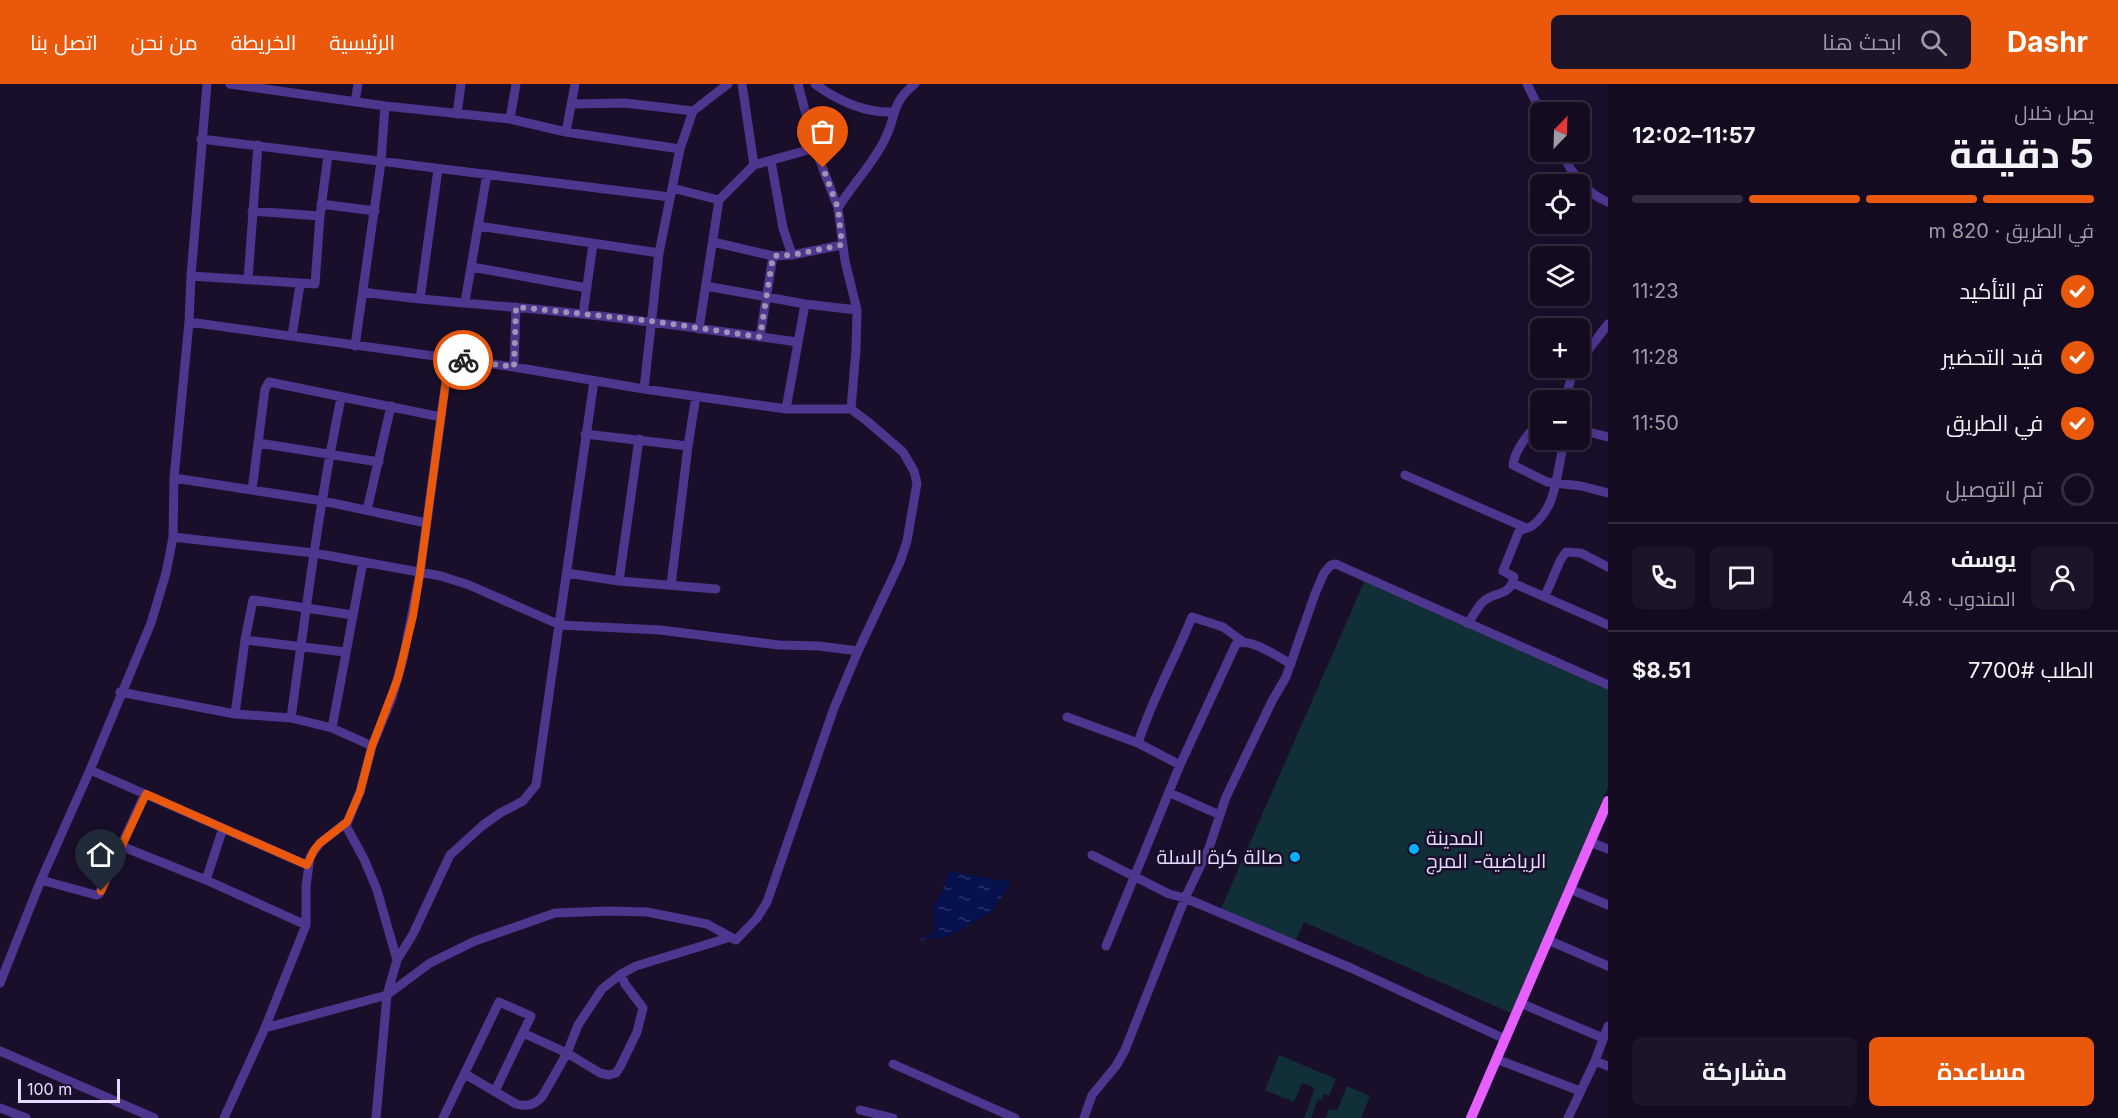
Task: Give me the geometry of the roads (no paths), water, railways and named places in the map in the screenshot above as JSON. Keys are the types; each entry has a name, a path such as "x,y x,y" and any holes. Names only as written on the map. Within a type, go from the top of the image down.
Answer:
{"main road":[{"path":"1471,1118 1608,801"}],"street":[{"path":"0,983 159,600 173,537 174,478 189,322 190,276 207,84"},
{"path":"230,84 264,86 385,106 510,119 566,132 680,149"},
{"path":"355,102 358,84"},
{"path":"457,114 461,84"},
{"path":"510,119 516,84"},
{"path":"566,132 575,84"},
{"path":"644,389 658,253 680,149 693,111 728,84"},
{"path":"742,84 754,165"},
{"path":"798,84 815,148 838,208 842,245 857,310 851,409"},
{"path":"815,84 836,97 870,111 893,112"},
{"path":"838,208 884,141 901,95 915,84"},
{"path":"1527,84 1536,102"},
{"path":"572,104 625,103 693,111"},
{"path":"355,346 375,211 385,106"},
{"path":"201,139 438,169 719,200"},
{"path":"248,279 258,145"},
{"path":"699,328 719,200 754,165 815,148"},
{"path":"190,276 300,284 315,283 321,204 328,155"},
{"path":"771,161 783,228 792,255"},
{"path":"1568,162 1584,187 1598,198 1608,202"},
{"path":"420,299 438,169"},
{"path":"465,302 487,174"},
{"path":"321,204 375,211"},
{"path":"252,211 320,216"},
{"path":"478,226 658,253"},
{"path":"713,242 773,256 792,255 842,245"},
{"path":"583,314 593,244"},
{"path":"760,337 773,256"},
{"path":"472,267 587,288"},
{"path":"292,336 300,284"},
{"path":"706,286 767,298 857,310"},
{"path":"363,292 651,321 797,342"},
{"path":"786,408 805,304"},
{"path":"514,367 516,307"},
{"path":"189,322 786,408 851,409 903,452 914,471 916,483 914,507 902,555 834,708 764,910 736,940 707,924 647,912 608,910 555,913 475,941 430,963 387,995 265,1028"},
{"path":"1590,348 1608,324"},
{"path":"396,960 377,890 364,859 347,830 347,822 360,792 372,746 398,678 413,616 449,358"},
{"path":"376,1118 387,995 396,960 413,934 450,855 482,826 523,801 536,785 594,381"},
{"path":"252,490 267,383 441,417"},
{"path":"671,585 696,396"},
{"path":"291,718 314,553 341,398"},
{"path":"367,510 391,406"},
{"path":"1590,432 1608,437"},
{"path":"585,434 688,446"},
{"path":"1530,434 1516,453 1513,465 1547,482 1581,486 1608,493"},
{"path":"619,581 639,439"},
{"path":"258,442 379,462"},
{"path":"1468,624 1482,602 1503,593 1513,583 1514,577 1503,571 1519,531 1531,527 1545,512 1551,500 1563,450"},
{"path":"1405,475 1526,528"},
{"path":"174,478 323,501 426,523"},
{"path":"173,537 314,553 441,576 469,585 560,625 660,630 779,645 819,646 858,651"},
{"path":"1545,596 1566,552 1581,553 1608,567"},
{"path":"332,728 363,562"},
{"path":"1084,1118 1092,1095 1125,1050 1185,898 1209,848 1226,797 1258,728 1286,677 1315,594 1324,573 1331,565 1336,564 1608,685"},
{"path":"567,573 619,581 716,589"},
{"path":"1513,583 1608,625"},
{"path":"236,714 245,640 253,600 353,615"},
{"path":"1138,743 1147,714 1170,669 1192,617 1223,627 1242,641 1259,646 1291,664"},
{"path":"245,640 345,652"},
{"path":"1106,946 1180,765 1201,724 1233,648 1242,641"},
{"path":"120,692 236,714 291,718 332,728 372,746"},
{"path":"1067,717 1138,743 1180,765"},
{"path":"90,770 307,865"},
{"path":"1170,793 1220,815"},
{"path":"41,880 99,894 146,794"},
{"path":"224,1118 265,1028 306,925 307,865 320,843 347,822"},
{"path":"206,880 223,828"},
{"path":"1590,842 1608,849"},
{"path":"121,846 206,880 306,925"},
{"path":"1092,855 1169,894 1185,898 1351,968 1505,1039"},
{"path":"1570,889 1608,905"},
{"path":"465,1074 516,1104 524,1106 536,1102 542,1097 567,1053 578,1025 602,989 621,974 647,963 731,937"},
{"path":"1548,940 1608,966"},
{"path":"522,1033 567,1053 600,1072 609,1075 616,1073 637,1032 644,1008 625,984 621,974"},
{"path":"443,1118 499,1002 531,1016 495,1091"},
{"path":"1520,1004 1603,1038"},
{"path":"1568,1118 1595,1061 1608,1026"},
{"path":"0,1051 154,1118"},
{"path":"1496,1059 1580,1091"},
{"path":"1595,1061 1608,1066"},
{"path":"893,1064 1010,1117"},
{"path":"0,1108 26,1118"},
{"path":"860,1110 893,1118"}],"water":[{"path":"949,871 1011,882 992,912 947,937 920,940 935,932 933,906 942,892"}],"place":[{"name":"المدينة الرياضية- المرج","path":"1414,849"},
{"name":"صالة كرة السلة","path":"1295,857"}]}
